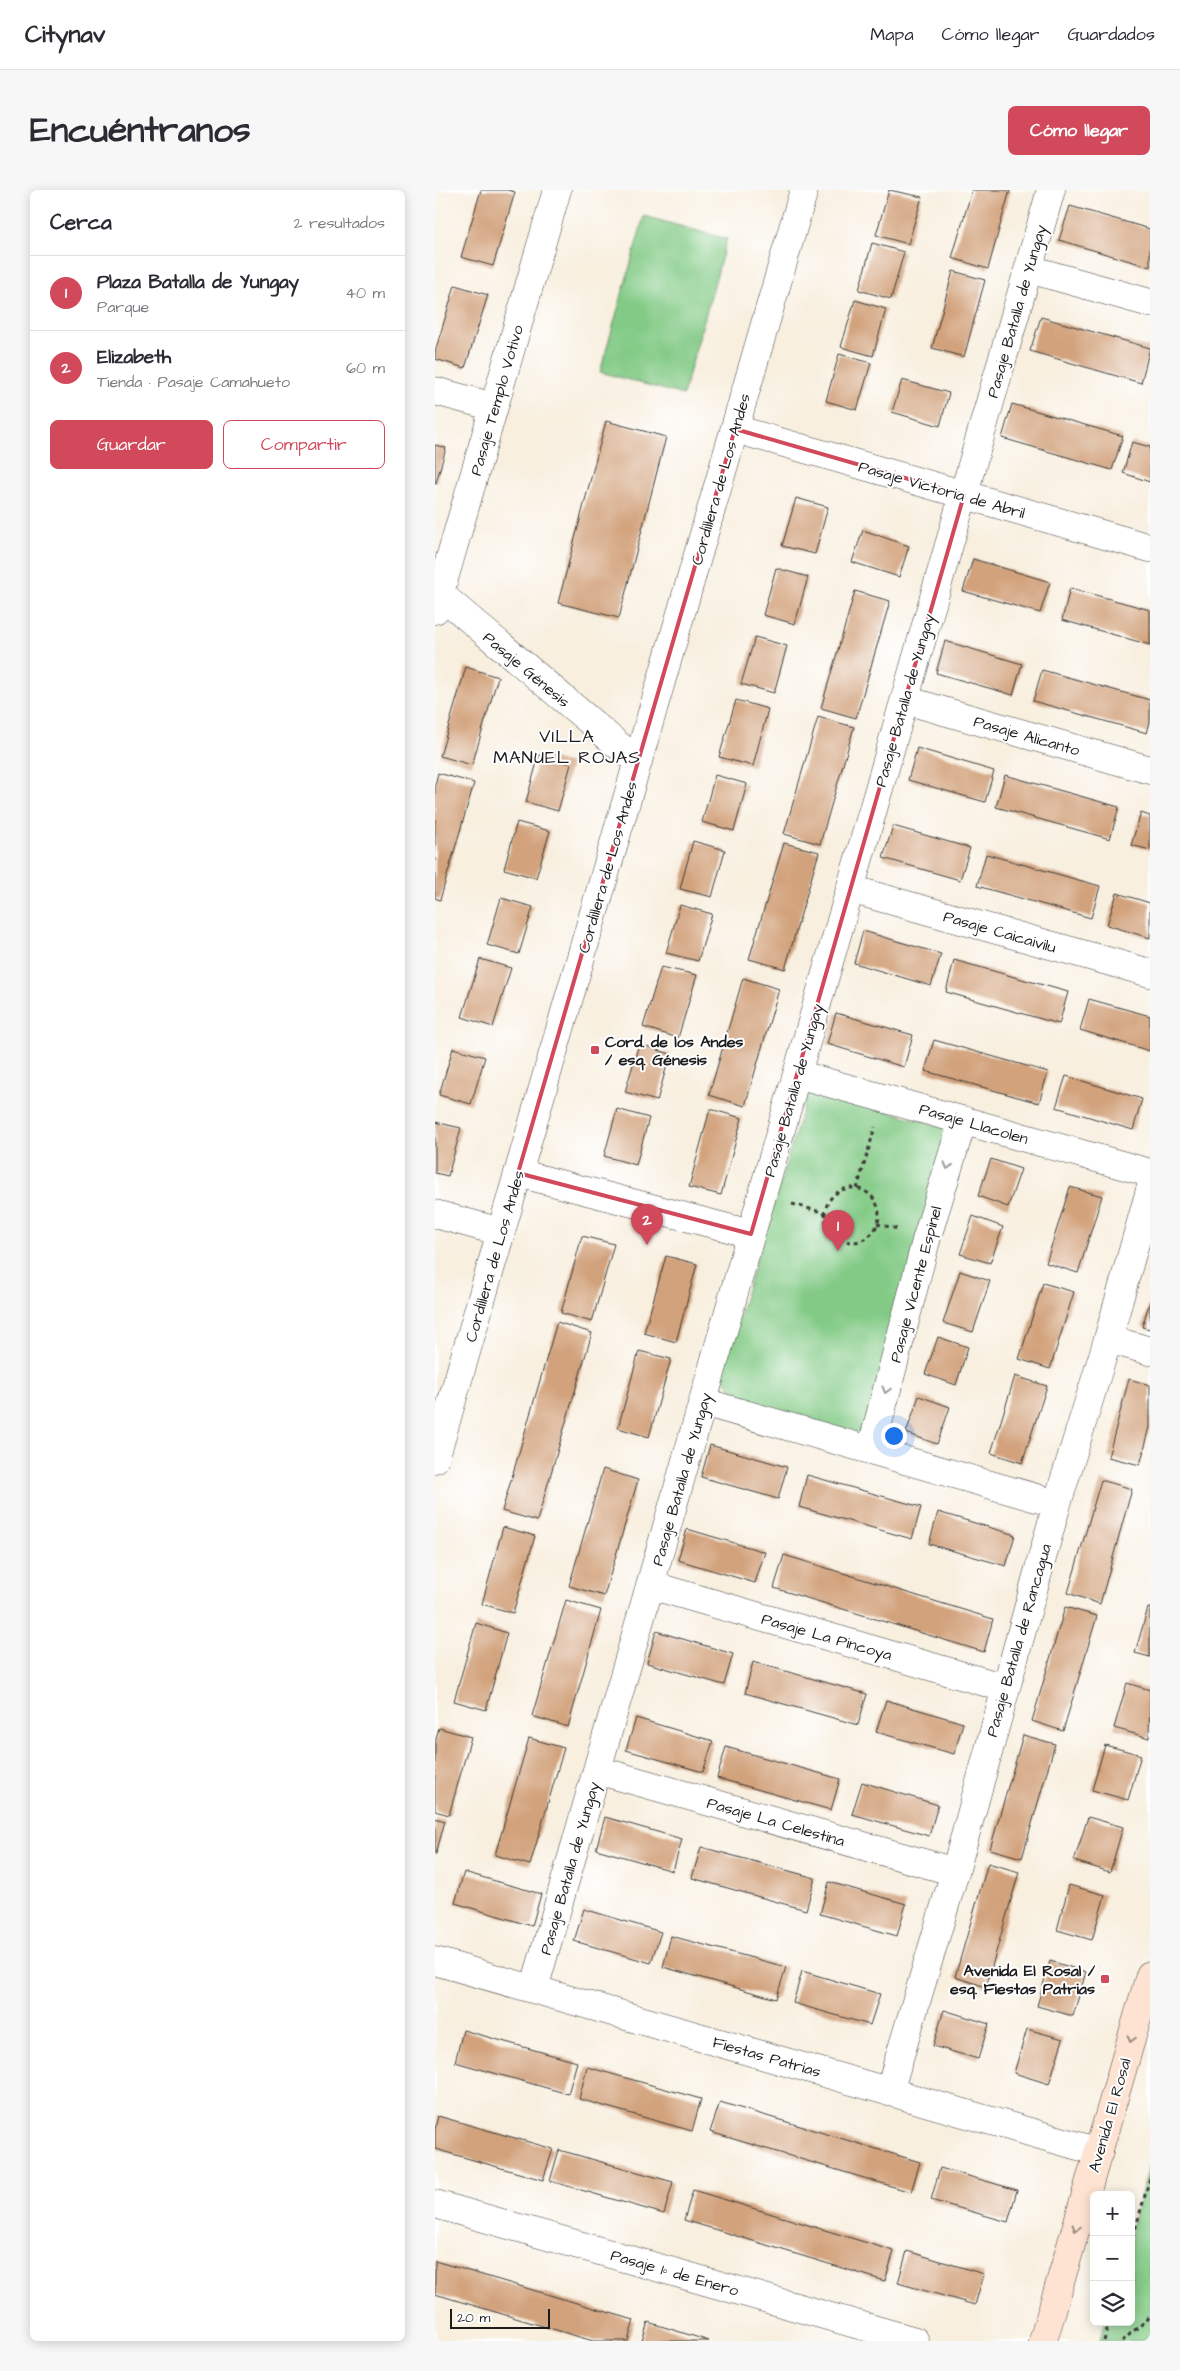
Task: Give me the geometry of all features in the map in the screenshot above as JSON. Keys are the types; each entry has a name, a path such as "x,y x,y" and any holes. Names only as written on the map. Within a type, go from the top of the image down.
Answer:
{"street":[{"name":"Pasaje Templo Votivo","path":"437,602 557,190"},
{"name":"Cordillera de Los Andes","path":"435,1459 804,190"},
{"name":"Pasaje Batalla de Yungay","path":"534,1989 1051,190"},
{"path":"1029,269 1150,303"},
{"path":"435,391 494,407"},
{"name":"Pasaje Victoria de Abril","path":"735,429 1150,548"},
{"name":"Pasaje Génesis","path":"437,602 638,762"},
{"name":"Pasaje Alicanto","path":"905,700 1150,770"},
{"name":"Pasaje Caicaivilu","path":"850,889 1150,973"},
{"name":"Pasaje Llacolen","path":"797,1074 1150,1173"},
{"name":"Pasaje Vicente Espinel","path":"871,1450 927,1237 963,1120"},
{"path":"518,1174 751,1234"},
{"name":"Pasaje Batalla de Rancagua","path":"889,2092 955,1872 1057,1504 1108,1339 1150,1190"},
{"path":"435,1214 501,1232"},
{"path":"1108,1339 1150,1351"},
{"path":"703,1402 1057,1504"},
{"name":"Pasaje La Pincoya","path":"650,1585 1005,1688"},
{"name":"Pasaje La Celestina","path":"597,1770 955,1872"},
{"name":"Fiestas Patrias","path":"435,1961 1099,2152"},
{"name":"Avenida El Rosal","path":"1043,2341 1150,1975"},
{"name":"Pasaje 1º de Enero","path":"435,2204 915,2341"}],"path":[{"path":"857,1189 883,1098"},
{"path":"857,1189 866,1192 877,1206 879,1215 877,1224 866,1237 859,1241 842,1240 829,1229 825,1213 827,1204 832,1196 839,1191 857,1189"},
{"path":"1133,2236 1150,2178"},
{"path":"1122,2341 1150,2317"},
{"path":"1104,2341 1108,2326"}],"highlighted area":[{"path":"735,429 964,495 751,1234 518,1173"}],"green space":[{"path":"644,216 727,239 683,395 600,372"},
{"path":"809,1089 951,1129 868,1439 739,1402 721,1373"},
{"path":"1150,2164 1150,2341 1100,2341 1103,2326 1135,2326 1135,2214"}],"building":[{"path":"481,190 507,190 515,192 493,266 461,257"},
{"path":"889,190 922,197 908,244 876,235"},
{"path":"972,190 1010,190 988,269 952,258"},
{"path":"1070,206 1150,229 1150,267 1059,240"},
{"path":"872,243 904,252 891,299 859,290"},
{"path":"953,271 985,280 964,357 932,348"},
{"path":"455,285 488,295 465,368 435,359 435,352"},
{"path":"855,300 886,309 873,356 841,347"},
{"path":"1041,317 1150,348 1141,383 1030,351"},
{"path":"839,354 871,363 857,410 826,401"},
{"path":"902,380 949,393 940,426 892,412"},
{"path":"1012,404 1123,436 1112,470 1002,438"},
{"path":"606,421 666,437 619,618 558,603"},
{"path":"1132,442 1150,447 1150,482 1123,473"},
{"path":"435,445 446,448 436,483 435,483"},
{"path":"796,498 828,507 815,554 782,546"},
{"path":"863,530 909,546 899,577 852,562"},
{"path":"973,559 1050,582 1040,613 963,591"},
{"path":"776,568 808,577 795,624 763,615"},
{"path":"1070,588 1150,610 1150,645 1062,620"},
{"path":"855,591 890,601 856,718 821,708"},
{"path":"755,637 787,646 774,693 741,684"},
{"path":"945,641 1022,664 1013,695 936,673"},
{"path":"466,667 498,677 472,765 440,756"},
{"path":"1042,670 1150,700 1150,722 1147,733 1033,701"},
{"path":"736,700 768,709 753,766 719,757"},
{"path":"818,717 854,727 820,844 784,834"},
{"path":"917,748 994,771 985,802 908,780"},
{"path":"539,755 571,764 558,811 526,802"},
{"path":"438,773 474,783 440,900 435,898 435,785"},
{"path":"715,775 747,784 734,831 702,822"},
{"path":"1005,775 1119,807 1110,839 996,807"},
{"path":"1141,813 1150,816 1150,850 1131,845"},
{"path":"517,822 550,831 536,878 504,869"},
{"path":"893,826 970,848 960,880 883,858"},
{"path":"693,841 725,850 712,897 680,889"},
{"path":"784,843 819,852 785,969 749,959"},
{"path":"986,854 1100,886 1091,918 977,886"},
{"path":"1117,893 1150,903 1150,938 1107,925"},
{"path":"501,898 533,907 519,954 487,945"},
{"path":"680,905 712,914 698,961 666,953"},
{"path":"863,931 941,954 931,986 854,963"},
{"path":"480,959 511,968 493,1027 462,1017"},
{"path":"954,960 1068,992 1059,1024 946,992"},
{"path":"661,967 697,975 678,1038 643,1027"},
{"path":"743,978 779,989 745,1106 709,1095"},
{"path":"1089,999 1150,1016 1150,1051 1080,1030"},
{"path":"836,1013 913,1035 904,1067 827,1044"},
{"path":"934,1040 1048,1072 1039,1103 925,1071"},
{"path":"639,1044 670,1054 657,1101 625,1092"},
{"path":"453,1048 485,1057 471,1104 439,1095"},
{"path":"1066,1076 1142,1099 1133,1130 1056,1107"},
{"path":"617,1109 649,1118 636,1165 604,1156"},
{"path":"710,1109 742,1118 721,1195 689,1187"},
{"path":"435,1122 461,1128 448,1176 435,1173"},
{"path":"991,1159 1021,1169 1008,1207 978,1196"},
{"path":"1070,1187 1102,1196 1078,1273 1046,1263"},
{"path":"973,1216 1003,1227 990,1263 960,1254"},
{"path":"582,1236 614,1244 592,1322 561,1313"},
{"path":"666,1256 697,1264 676,1342 644,1333"},
{"path":"960,1271 990,1281 973,1332 943,1323"},
{"path":"1043,1283 1074,1292 1050,1369 1019,1359"},
{"path":"1150,1301 1150,1329 1142,1327"},
{"path":"557,1322 592,1333 537,1521 502,1511"},
{"path":"938,1337 968,1347 956,1385 925,1374"},
{"path":"639,1351 671,1359 649,1437 618,1428"},
{"path":"1015,1376 1047,1386 1022,1463 991,1453"},
{"path":"1129,1379 1150,1385 1150,1427 1140,1465 1108,1457"},
{"path":"919,1396 950,1407 937,1444 906,1433"},
{"path":"710,1445 787,1467 778,1499 701,1477"},
{"path":"603,1469 638,1480 604,1596 569,1586"},
{"path":"807,1475 921,1507 912,1539 799,1507"},
{"path":"1101,1480 1132,1489 1100,1604 1068,1593"},
{"path":"938,1512 1015,1535 1006,1566 929,1544"},
{"path":"503,1527 535,1536 513,1613 482,1604"},
{"path":"687,1529 765,1552 755,1583 678,1560"},
{"path":"784,1555 993,1619 984,1652 774,1588"},
{"path":"566,1600 601,1610 568,1727 532,1716"},
{"path":"1065,1607 1097,1616 1063,1731 1032,1721"},
{"path":"1148,1608 1150,1608 1150,1657 1135,1653"},
{"path":"476,1623 507,1633 486,1710 454,1701"},
{"path":"656,1631 733,1654 724,1685 647,1663"},
{"path":"753,1662 867,1694 858,1725 745,1693"},
{"path":"1127,1683 1150,1690 1149,1738 1114,1728"},
{"path":"886,1700 963,1723 954,1754 876,1732"},
{"path":"636,1718 713,1741 703,1772 626,1750"},
{"path":"439,1728 471,1737 449,1815 435,1811 435,1743"},
{"path":"1023,1735 1055,1744 1022,1858 990,1849"},
{"path":"529,1738 564,1748 530,1865 495,1855"},
{"path":"1105,1745 1141,1755 1128,1800 1092,1790"},
{"path":"726,1747 840,1779 831,1810 717,1778"},
{"path":"862,1782 938,1805 929,1836 852,1814"},
{"path":"605,1817 682,1839 673,1871 596,1849"},
{"path":"1088,1817 1123,1827 1110,1872 1074,1861"},
{"path":"435,1818 445,1821 436,1854 435,1854"},
{"path":"701,1847 815,1878 806,1910 692,1878"},
{"path":"988,1863 1019,1872 986,1987 955,1977"},
{"path":"464,1872 541,1894 532,1926 455,1903"},
{"path":"829,1882 906,1904 897,1936 820,1914"},
{"path":"1069,1885 1105,1895 1092,1940 1057,1930"},
{"path":"584,1909 661,1932 651,1963 574,1941"},
{"path":"671,1936 786,1967 776,1999 663,1967"},
{"path":"1050,1961 1086,1972 1073,2016 1037,2006"},
{"path":"802,1971 880,1994 870,2025 793,2003"},
{"path":"944,2010 989,2024 978,2059 933,2046"},
{"path":"1027,2029 1063,2039 1049,2084 1014,2073"},
{"path":"463,2030 577,2062 568,2094 455,2062"},
{"path":"587,2067 701,2099 692,2131 579,2099"},
{"path":"720,2102 920,2162 911,2192 710,2132"},
{"path":"438,2116 553,2149 543,2180 435,2149 435,2129"},
{"path":"559,2150 673,2182 664,2214 550,2181"},
{"path":"940,2168 1017,2190 1008,2222 931,2200"},
{"path":"693,2190 894,2251 885,2281 684,2220"},
{"path":"907,2251 984,2274 975,2305 898,2283"},
{"path":"435,2261 634,2320 628,2341 593,2341 435,2294"},
{"path":"648,2322 709,2341 642,2341"}],"place":[{"name":"Cord. de los Andes / esq. Génesis","path":"595,1050"},
{"name":"Elizabeth","path":"647,1245"},
{"name":"Plaza Batalla de Yungay","path":"838,1251"},
{"name":"Avenida El Rosal / esq. Fiestas Patrias","path":"1105,1979"}],"district":[{"name":"VILLA MANUEL ROJAS","path":"567,746"}]}
